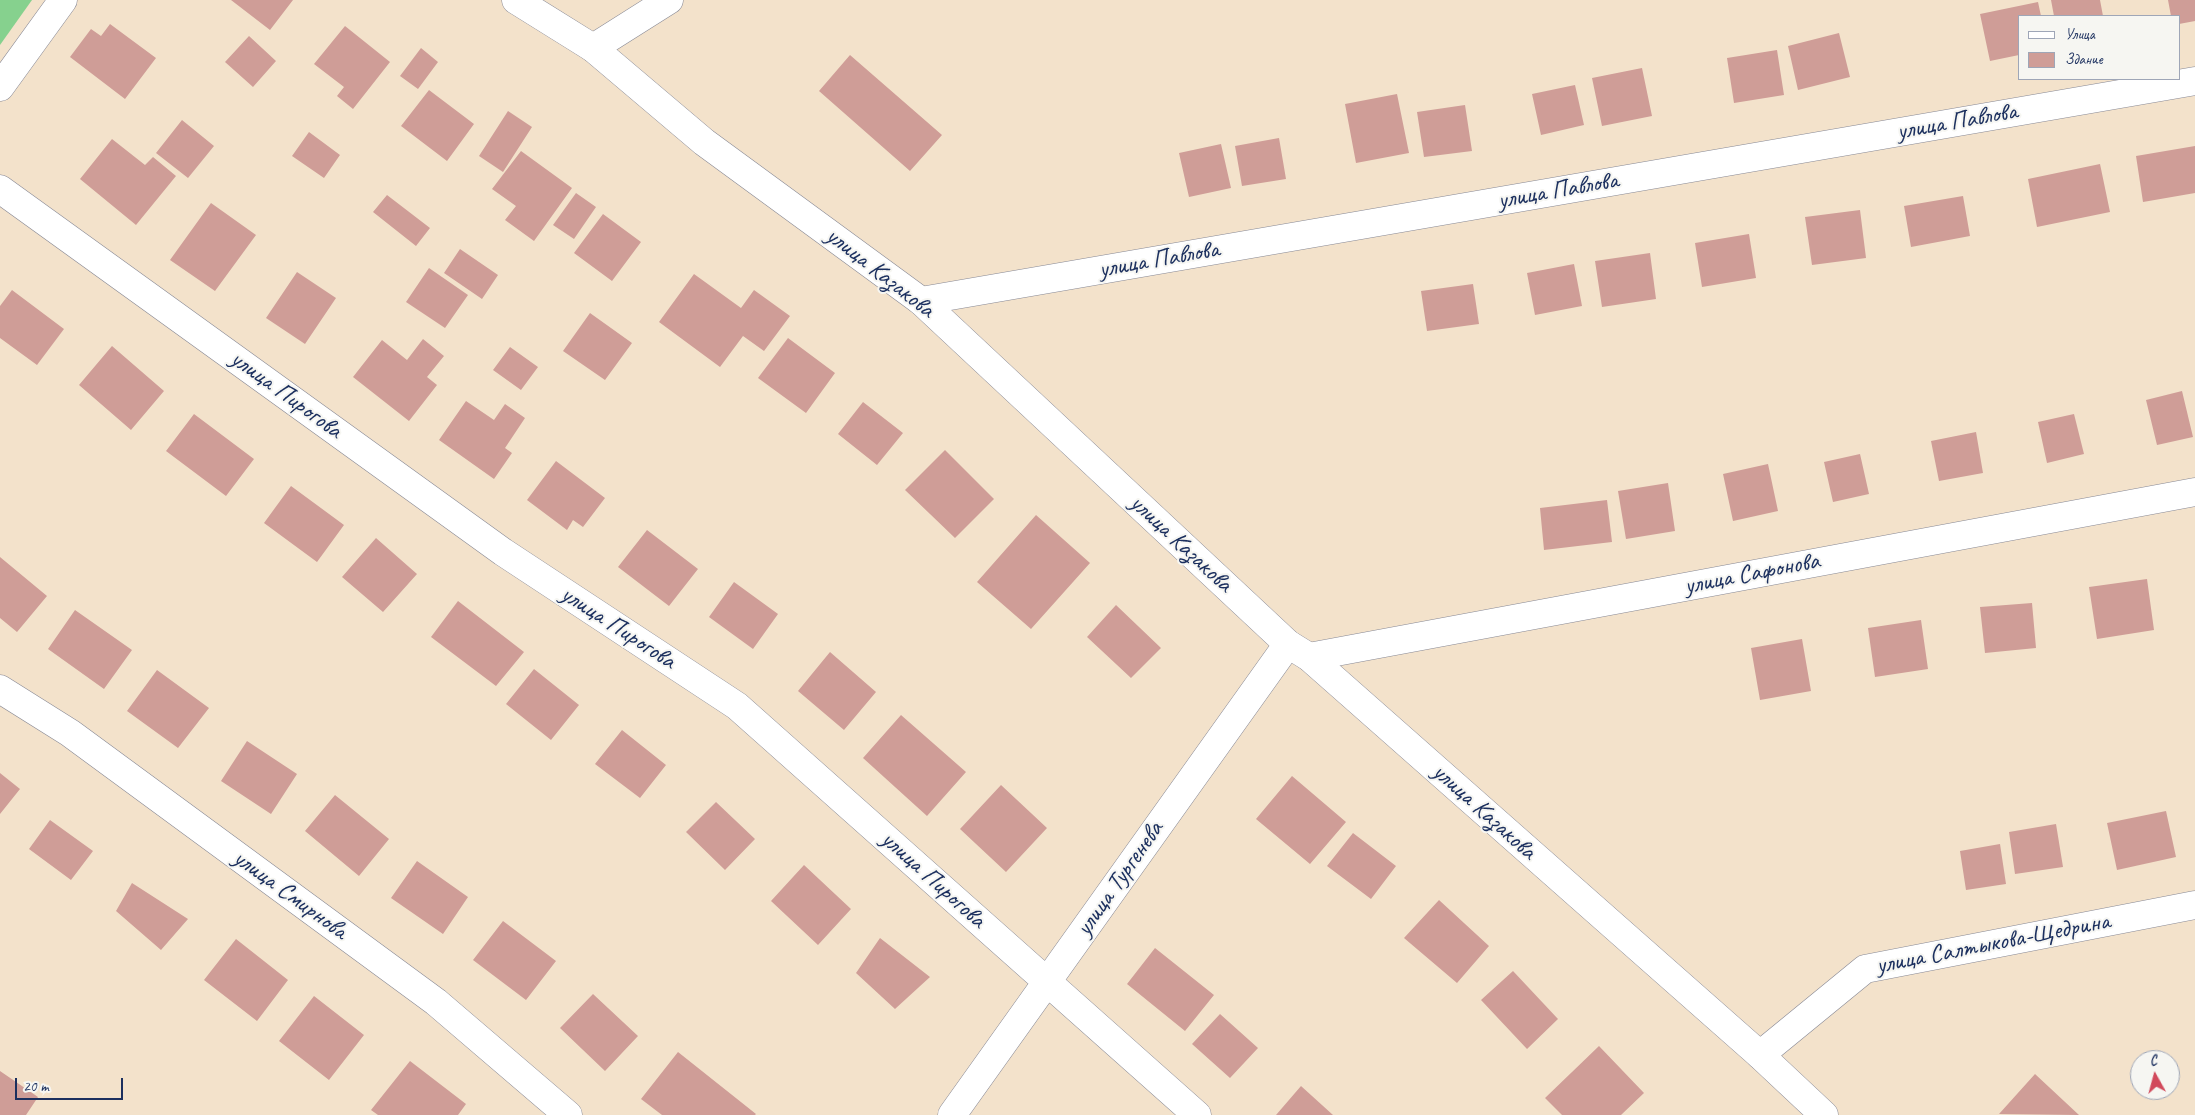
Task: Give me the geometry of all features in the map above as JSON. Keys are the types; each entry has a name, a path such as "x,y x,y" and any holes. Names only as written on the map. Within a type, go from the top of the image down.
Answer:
{"street":[{"path":"0,88 63,0"},
{"name":"улица Казакова","path":"516,0 593,48 704,142 921,301 1298,650 1760,1056 1824,1115"},
{"path":"593,48 669,0"},
{"name":"улица Павлова","path":"921,301 2195,82"},
{"name":"улица Пирогова","path":"0,189 503,552 737,706 1197,1115"},
{"name":"улица Сафонова","path":"1298,650 2195,492"},
{"name":"улица Тургенева","path":"952,1115 1047,981 1298,650"},
{"name":"улица Смирнова","path":"0,689 70,733 436,1002 568,1115"},
{"name":"улица Салтыкова-Щедрина","path":"1760,1056 1865,969 2195,905"}],"green space":[{"path":"0,0 32,0 0,45"}],"building":[{"path":"231,0 293,0 270,30"},
{"path":"2051,0 2100,0 2103,15 2054,15"},
{"path":"2168,0 2195,0 2195,21 2180,24 2180,15 2171,15"},
{"path":"2038,2 2041,15 2018,15 2018,55 1990,61 1980,14"},
{"path":"110,24 156,58 125,99 70,57 91,29 101,36"},
{"path":"345,26 390,62 353,109 337,96 344,87 314,64"},
{"path":"1839,33 1850,77 1798,90 1788,46"},
{"path":"249,36 276,61 253,87 225,62"},
{"path":"421,48 438,62 418,89 400,76"},
{"path":"1777,50 1784,95 1734,103 1727,58"},
{"path":"850,55 942,135 910,171 819,91"},
{"path":"1642,68 1652,116 1602,126 1592,78"},
{"path":"1575,85 1584,125 1541,135 1532,94"},
{"path":"429,90 474,124 447,161 401,126"},
{"path":"1397,94 1409,153 1356,163 1345,104"},
{"path":"1465,105 1472,151 1424,157 1417,112"},
{"path":"508,111 532,127 503,172 479,156"},
{"path":"182,120 214,146 188,178 156,153"},
{"path":"309,132 340,155 324,178 292,156"},
{"path":"1279,138 1286,179 1242,186 1235,146"},
{"path":"112,139 145,165 153,157 176,176 136,225 80,179"},
{"path":"1221,144 1231,188 1189,197 1179,153"},
{"path":"2195,146 2195,193 2143,202 2136,156"},
{"path":"521,151 572,188 534,241 505,220 516,206 492,189"},
{"path":"2100,164 2110,212 2037,227 2028,179"},
{"path":"576,193 596,207 574,239 553,225"},
{"path":"387,195 430,228 416,246 373,212"},
{"path":"1963,196 1970,236 1911,247 1904,206"},
{"path":"211,203 256,235 215,291 170,260"},
{"path":"1860,210 1866,258 1812,265 1805,217"},
{"path":"603,214 641,242 612,281 574,253"},
{"path":"1749,234 1756,278 1702,287 1695,243"},
{"path":"460,249 498,275 482,299 444,273"},
{"path":"1650,253 1656,299 1602,307 1595,261"},
{"path":"1574,264 1582,306 1535,315 1527,273"},
{"path":"429,268 468,295 445,328 406,302"},
{"path":"297,272 336,298 305,344 266,318"},
{"path":"694,274 741,308 754,290 790,316 764,351 743,336 720,367 659,322"},
{"path":"1473,284 1479,324 1427,331 1421,291"},
{"path":"12,290 64,329 37,365 0,338 0,306"},
{"path":"590,313 632,343 605,380 563,351"},
{"path":"788,338 835,373 806,413 758,378"},
{"path":"423,339 444,356 427,377 437,385 409,421 353,377 382,340 407,360"},
{"path":"112,346 164,391 131,430 79,385"},
{"path":"510,347 538,367 521,390 493,370"},
{"path":"2182,391 2193,437 2157,445 2146,400"},
{"path":"466,401 494,420 505,404 525,418 505,448 512,453 494,479 439,440"},
{"path":"863,402 903,433 877,465 838,434"},
{"path":"194,414 254,459 226,496 166,451"},
{"path":"2074,414 2084,454 2047,463 2038,422"},
{"path":"1976,432 1983,473 1939,481 1931,441"},
{"path":"945,450 994,499 955,538 905,490"},
{"path":"1860,454 1869,494 1833,502 1824,462"},
{"path":"556,461 605,498 583,527 573,520 567,530 527,500"},
{"path":"1768,464 1778,511 1733,521 1723,474"},
{"path":"1668,483 1675,531 1626,539 1618,491"},
{"path":"291,486 344,525 317,562 264,523"},
{"path":"1607,500 1612,542 1544,550 1540,508"},
{"path":"1036,515 1090,563 1031,629 977,582"},
{"path":"647,530 698,569 669,606 618,567"},
{"path":"376,538 417,574 383,612 342,577"},
{"path":"0,557 47,596 17,632 0,618"},
{"path":"2147,579 2154,630 2097,639 2089,587"},
{"path":"734,582 778,614 753,649 709,617"},
{"path":"458,601 524,652 496,686 431,637"},
{"path":"2032,603 2036,648 1985,653 1980,607"},
{"path":"1116,605 1161,648 1131,678 1087,637"},
{"path":"75,610 132,650 104,689 48,649"},
{"path":"1921,620 1928,669 1875,677 1868,628"},
{"path":"1802,639 1811,691 1760,700 1751,648"},
{"path":"830,652 876,692 844,730 798,691"},
{"path":"534,669 579,705 551,740 506,704"},
{"path":"157,670 209,708 178,748 127,711"},
{"path":"901,715 966,772 927,816 863,758"},
{"path":"622,730 666,765 640,798 595,764"},
{"path":"247,741 297,774 271,814 221,781"},
{"path":"0,773 20,789 0,814"},
{"path":"1292,776 1346,822 1310,864 1256,819"},
{"path":"1001,785 1047,828 1006,872 960,829"},
{"path":"335,795 389,839 359,876 305,831"},
{"path":"716,802 755,839 725,870 686,832"},
{"path":"2166,811 2176,857 2117,870 2107,823"},
{"path":"50,820 93,851 71,880 29,849"},
{"path":"2056,824 2063,867 2015,874 2009,832"},
{"path":"1353,833 1396,866 1371,899 1327,866"},
{"path":"2000,844 2006,884 1966,890 1960,851"},
{"path":"417,861 468,897 443,934 391,898"},
{"path":"804,865 851,909 818,945 771,901"},
{"path":"132,883 188,919 161,950 116,911"},
{"path":"1439,900 1489,946 1457,983 1404,938"},
{"path":"503,921 556,961 526,1000 473,960"},
{"path":"880,938 930,977 895,1009 856,973"},
{"path":"236,939 288,980 257,1021 204,980"},
{"path":"1155,948 1214,995 1185,1031 1127,984"},
{"path":"1513,971 1558,1019 1527,1049 1481,1000"},
{"path":"593,994 638,1036 605,1071 560,1028"},
{"path":"314,996 364,1035 329,1080 279,1041"},
{"path":"1220,1014 1258,1048 1230,1078 1192,1044"},
{"path":"1599,1046 1644,1093 1621,1115 1562,1115 1545,1098"},
{"path":"678,1052 756,1114 662,1115 641,1099"},
{"path":"410,1061 466,1104 458,1115 378,1115 371,1110"},
{"path":"0,1071 38,1097 26,1115 0,1115"},
{"path":"2035,1074 2079,1115 1999,1114"},
{"path":"1301,1086 1333,1115 1276,1115"}]}
